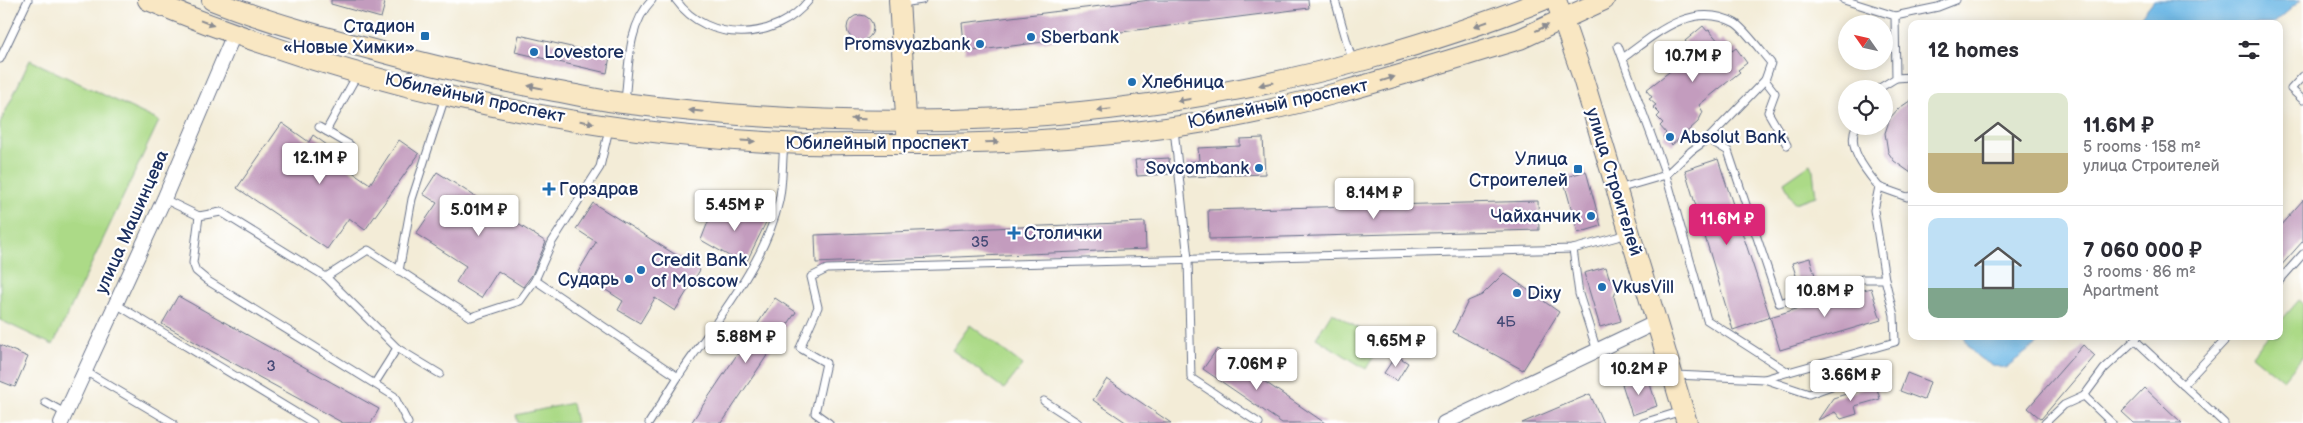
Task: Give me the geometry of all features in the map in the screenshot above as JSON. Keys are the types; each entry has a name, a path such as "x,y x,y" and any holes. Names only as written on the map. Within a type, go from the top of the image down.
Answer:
{"main road":[{"name":"Юбилейный проспект","path":"148,0 234,34 301,56 446,94 519,110 609,126 694,136 784,143 908,145 1062,140 1174,127 1228,118 1356,88 1513,41 1559,9 1604,0"},
{"name":"Юбилейный проспект","path":"212,0 236,5 351,45 463,73 625,104 739,115 907,121 1046,116 1215,95 1352,63 1438,39 1543,0"},
{"path":"899,2 908,145"},
{"name":"улица Строителей","path":"1559,9 1582,75 1629,234 1658,322 1685,417"}],"street":[{"name":"улица Машинцева","path":"63,418 164,199 234,34"},
{"path":"1444,423 1658,322"}],"lane":[{"path":"0,59 28,0"},
{"path":"625,104 634,28 639,15 652,0"},
{"path":"676,0 700,22 720,30 742,33 766,30 786,21 809,0"},
{"path":"899,2 922,0"},
{"path":"1335,0 1352,63"},
{"path":"1844,0 1895,16 1938,7 1956,0"},
{"path":"1616,190 1666,175 1691,151 1708,139 1765,80 1771,63 1736,23 1704,13 1667,25 1623,58"},
{"path":"1895,16 1896,78"},
{"path":"1618,46 1666,175 1707,320 1788,372"},
{"path":"326,131 358,72"},
{"path":"2303,76 2291,89 2303,100"},
{"path":"1893,80 1908,77"},
{"path":"1765,80 1775,93 1768,112 1787,145"},
{"path":"399,271 412,199 446,94"},
{"path":"326,277 368,250 471,317 520,301 535,280 552,242 600,167 609,126"},
{"path":"319,127 350,145"},
{"path":"1174,127 1188,260 1191,378 1259,423"},
{"path":"1853,135 1859,163 1879,186 1908,197"},
{"path":"1708,139 1728,151 1779,303 1862,279 1884,279"},
{"path":"649,423 678,376 751,269 765,242 779,201 784,143"},
{"path":"1764,379 1895,342 1894,315 1884,279 1874,210 1879,186"},
{"path":"164,199 199,216 221,212 326,277 397,348 440,374"},
{"path":"199,216 193,263 196,271 208,281 376,383 394,396 408,423"},
{"path":"829,423 815,414 826,363 800,348 818,307 811,277 827,269 1573,249 1629,234"},
{"path":"1573,249 1579,294 1597,351"},
{"path":"2283,276 2303,254"},
{"path":"535,280 678,376"},
{"path":"116,304 313,423"},
{"path":"2044,423 2064,405 2084,396 2104,369 2134,340"},
{"path":"2138,340 2224,423"},
{"path":"2183,385 2226,340"},
{"path":"376,383 397,348"},
{"path":"85,371 173,423"},
{"path":"1672,375 1764,379 1808,394 1865,374"},
{"path":"2084,396 2112,423"},
{"path":"1044,401 1078,423"},
{"path":"44,402 63,418"},
{"path":"1643,423 1685,417"}],"green space":[{"path":"30,60 159,121 53,345 0,320 0,123"},
{"path":"1810,164 1813,171 1816,196 1794,203 1784,182"},
{"path":"2299,300 2303,303 2303,356 2283,380 2252,355 2265,340 2283,340 2283,318"},
{"path":"1332,312 1382,343 1366,369 1316,338"},
{"path":"970,325 1023,365 1004,389 952,350"},
{"path":"572,403 576,423 518,423 516,415"}],"water":[{"path":"2154,0 2301,0 2278,20 2138,20"},
{"path":"1966,340 2043,340 2005,368 1985,362 1970,349"}],"building":[{"path":"331,0 374,0 385,3 381,18 331,4"},
{"path":"1150,0 1308,0 1309,8 965,52 962,23"},
{"path":"860,15 869,19 873,28 869,37 860,41 851,37 847,28 851,19"},
{"path":"1703,26 1719,42 1722,39 1732,51 1736,48 1747,63 1738,70 1740,72 1699,105 1703,112 1698,122 1672,145 1663,137 1666,133 1660,126 1663,123 1657,117 1660,114 1653,107 1656,105 1649,99 1652,97 1646,90 1678,65 1675,62 1691,48 1685,41"},
{"path":"519,35 610,56 607,73 515,52"},
{"path":"1908,102 1908,171 1894,161 1888,152 1885,135 1893,135 1893,115"},
{"path":"282,123 309,142 313,135 327,145 322,151 370,184 399,140 419,154 365,230 349,218 327,249 237,188"},
{"path":"1263,138 1265,174 1187,177 1186,162 1199,161 1198,148 1240,146 1240,139"},
{"path":"1169,158 1170,174 1137,176 1135,160"},
{"path":"1718,159 1770,317 1733,330 1685,170"},
{"path":"1586,171 1601,226 1578,233 1563,178"},
{"path":"437,172 546,242 532,275 523,287 498,271 481,298 456,282 466,266 416,234 437,203 423,194"},
{"path":"2303,200 2303,241 2283,264 2283,222"},
{"path":"1538,201 1539,230 1209,239 1208,210"},
{"path":"593,203 700,270 675,311 655,298 640,323 618,310 623,301 578,272 596,242 576,229"},
{"path":"713,209 770,214 745,265 701,240"},
{"path":"1145,222 1146,249 816,263 815,235"},
{"path":"1810,258 1818,286 1801,291 1792,263"},
{"path":"1606,267 1609,277 1618,285 1614,297 1621,321 1600,327 1584,273"},
{"path":"1504,273 1559,312 1523,370 1453,332 1468,301 1482,295"},
{"path":"1871,288 1881,320 1780,350 1770,317 1806,306 1804,301 1822,296 1823,301"},
{"path":"178,296 379,409 371,423 343,423 162,324"},
{"path":"775,298 796,312 722,423 691,423"},
{"path":"0,345 28,357 15,387 0,381"},
{"path":"2083,345 2095,356 2041,419 2028,408"},
{"path":"1217,349 1325,423 1282,423 1203,369"},
{"path":"1396,355 1408,363 1397,381 1384,373"},
{"path":"1907,373 1930,382 1924,400 1900,391"},
{"path":"1638,378 1640,384 1649,381 1657,406 1632,415 1622,384"},
{"path":"1107,379 1171,423 1127,423 1093,400"},
{"path":"1876,385 1880,399 1855,406 1857,414 1841,419 1835,412 1818,420 1833,398"},
{"path":"2145,388 2182,423 2134,423 2122,412"},
{"path":"1590,394 1603,423 1522,423"}],"place":[{"name":"Стадион «Новые Химки»","path":"425,36"},
{"name":"Sberbank","path":"1031,37"},
{"name":"Promsvyazbank","path":"980,44"},
{"name":"Lovestore","path":"534,52"},
{"name":"Хлебница","path":"1132,82"},
{"name":"Absolut Bank","path":"1670,137"},
{"name":"Sovcombank","path":"1259,168"},
{"name":"Улица Строителей","path":"1578,169"},
{"name":"Горздрав","path":"549,189"},
{"name":"Чайханчик","path":"1591,216"},
{"name":"Столички","path":"1014,233"},
{"name":"Credit Bank of Moscow","path":"641,270"},
{"name":"Сударь","path":"629,279"},
{"name":"VkusVill","path":"1602,287"},
{"name":"Dixy","path":"1517,293"}]}
